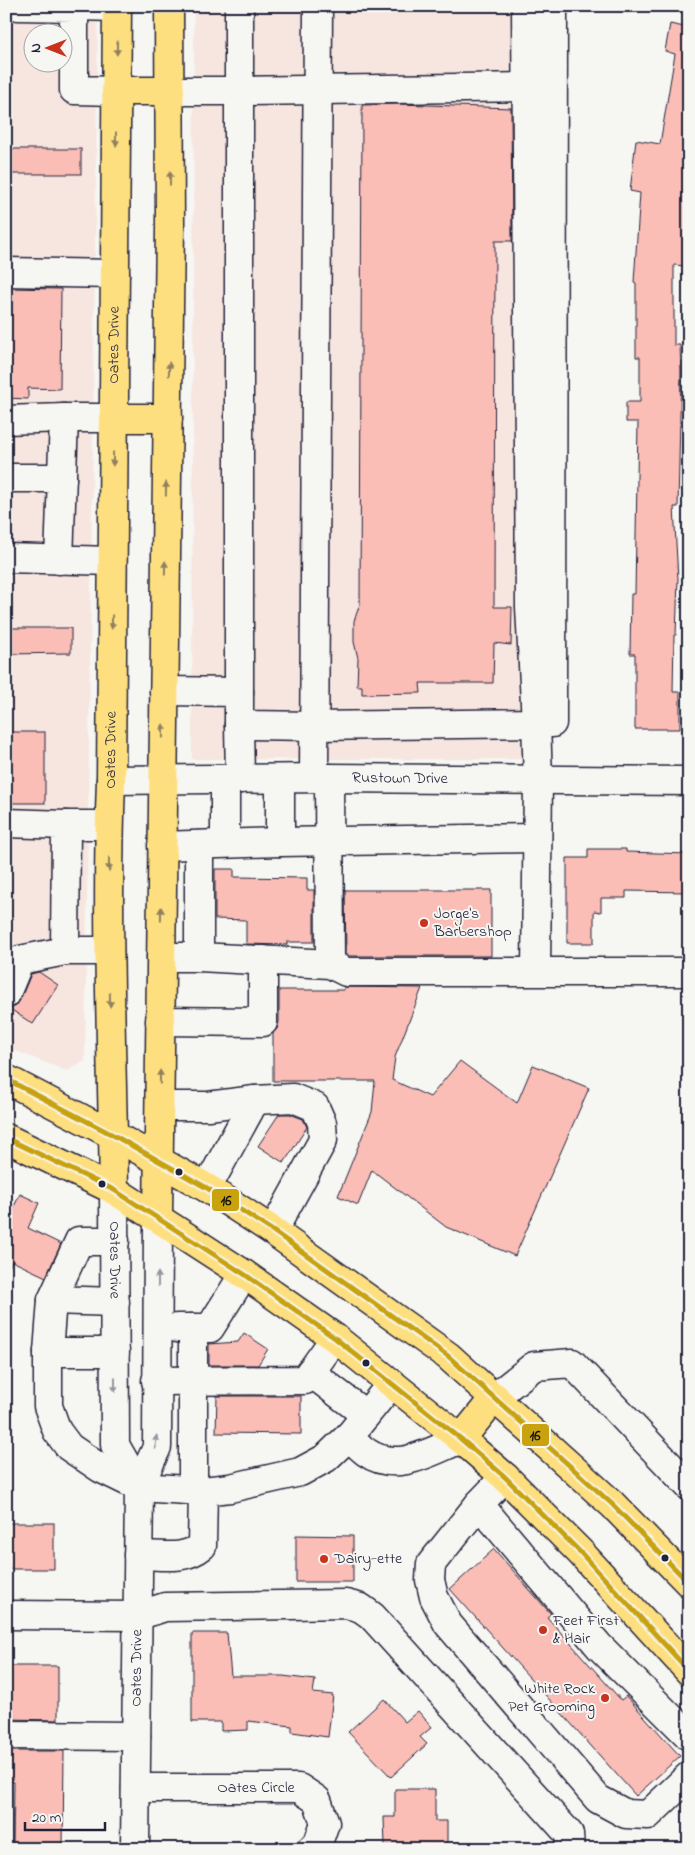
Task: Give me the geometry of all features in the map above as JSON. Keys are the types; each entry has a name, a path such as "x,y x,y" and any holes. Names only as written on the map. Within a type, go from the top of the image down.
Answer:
{"main road":[{"name":"Oates Drive","path":"158,1218 168,418 169,6"},
{"name":"Oates Drive","path":"114,1190 110,1074 109,825 111,780 117,7"},
{"path":"116,90 170,90"},
{"path":"114,418 168,418"},
{"path":"6,1079 113,1135 207,1188 273,1231 448,1356 612,1504 689,1583"},
{"path":"6,1138 114,1190 244,1274 335,1338 462,1439 505,1477 581,1553 689,1672"},
{"path":"462,1439 495,1397"}],"street":[{"path":"18,6 117,7"},
{"path":"199,957 212,844 232,779 239,725 239,6"},
{"path":"318,6 314,726 330,842 330,964"},
{"path":"526,6 530,607 538,779 536,971"},
{"path":"239,725 552,723 553,6"},
{"path":"74,7 74,90 116,90"},
{"path":"170,90 528,87"},
{"path":"6,272 115,274"},
{"path":"59,560 64,418"},
{"path":"6,420 114,418"},
{"path":"6,478 62,478"},
{"path":"6,558 112,561"},
{"path":"164,691 239,692"},
{"path":"280,778 280,842"},
{"name":"Rustown Drive","path":"111,780 280,778 689,780"},
{"path":"6,824 109,825"},
{"path":"66,825 66,951"},
{"path":"162,846 537,838"},
{"path":"6,994 20,960 66,951 109,951"},
{"path":"161,957 199,957 330,964 346,972 689,972"},
{"path":"160,1021 263,1022 263,960"},
{"path":"160,1106 208,1106 255,1100 293,1098 315,1107 322,1123 323,1140 273,1231"},
{"path":"207,1188 255,1100"},
{"name":"Oates Drive","path":"114,1190 115,1445 139,1487"},
{"name":"Oates Drive","path":"135,1849 139,1487 157,1447 158,1218"},
{"path":"114,1241 79,1241 52,1300 48,1352 48,1406 58,1431 69,1447 100,1468 139,1487 198,1490 230,1488 300,1472 326,1458 349,1436 392,1383"},
{"path":"158,1328 210,1328 244,1274"},
{"path":"52,1300 115,1302"},
{"path":"138,1554 182,1556 194,1553 202,1546 193,1381 193,1328"},
{"path":"156,1381 304,1380 335,1338"},
{"path":"48,1352 115,1352"},
{"path":"495,1397 534,1366 572,1362 689,1486"},
{"path":"310,1372 366,1415"},
{"path":"349,1436 366,1452 378,1458 396,1462 409,1460 462,1439"},
{"path":"505,1477 479,1504 431,1564 430,1580 434,1597 448,1624 598,1799 626,1814 648,1815 689,1776"},
{"path":"479,1504 599,1646 689,1736"},
{"path":"6,1615 137,1616 165,1606 346,1604 361,1608 372,1616 568,1834 570,1849"},
{"path":"6,1735 136,1736"},
{"name":"Oates Circle","path":"136,1788 299,1788 316,1800 325,1823 317,1846 312,1849"}],"shaded area":[{"path":"6,6 98,6 85,1061 67,1071 6,1047"},
{"path":"194,6 547,6 546,759 192,759"}],"building":[{"path":"670,24 689,28 689,216 685,266 674,265 674,345 680,345 681,371 678,507 674,507 678,579 676,635 674,635 673,692 680,692 680,729 635,729 635,654 630,654 631,594 635,594 638,422 626,422 626,402 640,402 640,357 636,357 636,283 634,282 640,193 630,191 636,140 660,144 675,54 665,51"},
{"path":"399,104 511,108 512,241 495,241 494,607 512,607 511,645 494,643 493,683 420,683 421,693 362,694 362,686 357,686 358,658 354,642 354,621 360,604 362,105"},
{"path":"6,149 81,149 81,174 6,174"},
{"path":"6,288 61,289 60,389 28,388 28,399 6,398"},
{"path":"6,628 71,628 71,653 6,654"},
{"path":"6,732 45,732 45,803 6,803"},
{"path":"588,849 626,849 626,852 689,854 689,892 626,891 626,898 601,898 601,912 594,911 594,943 567,943 567,858 588,858"},
{"path":"215,869 234,869 234,877 307,878 307,890 314,890 314,942 287,942 287,945 246,944 246,920 215,919"},
{"path":"345,890 491,890 491,956 350,956 346,954"},
{"path":"39,972 58,985 33,1024 10,1009 16,1006 20,1000 31,974"},
{"path":"344,987 422,988 395,1057 392,1080 430,1097 460,1061 517,1103 533,1065 589,1088 515,1256 446,1227 372,1170 358,1205 338,1196 372,1112 375,1081 273,1081 273,1033 277,1029 279,1022 279,990 344,990"},
{"path":"279,1114 290,1114 303,1119 307,1127 284,1163 258,1146"},
{"path":"20,1194 39,1203 28,1228 61,1244 46,1277 12,1261 6,1274 6,1218 8,1219"},
{"path":"244,1333 268,1349 258,1365 209,1365 209,1344 238,1342"},
{"path":"217,1396 301,1396 301,1434 216,1433"},
{"path":"6,1523 54,1523 54,1569 6,1569"},
{"name":"Dairy-ette","path":"296,1535 353,1536 353,1582 296,1582"},
{"path":"494,1549 551,1614 547,1617 621,1700 626,1696 680,1756 636,1796 450,1589"},
{"path":"192,1633 227,1633 231,1676 283,1676 315,1680 313,1693 333,1695 328,1737 292,1732 292,1726 248,1721 248,1730 221,1731 221,1722 192,1722"},
{"path":"6,1666 58,1666 58,1720 6,1719"},
{"path":"384,1699 405,1722 418,1711 432,1727 420,1737 427,1744 391,1777 348,1732"},
{"path":"6,1751 64,1751 63,1849 13,1849 14,1782 6,1782"},
{"path":"395,1789 435,1789 435,1821 447,1821 447,1845 385,1846 384,1817 395,1817"}],"transit line":[{"name":"16","path":"6,1079 113,1135 207,1188 273,1231 448,1356 612,1504 689,1583"},
{"name":"16","path":"6,1138 114,1190 244,1274 335,1338 461,1439 505,1477 581,1553 689,1671"}],"place":[{"name":"Jorge's Barbershop","path":"424,923"},
{"name":"Dairy-ette","path":"324,1559"},
{"name":"Feet First & Hair","path":"543,1630"},
{"name":"White Rock Pet Grooming","path":"605,1698"}]}
